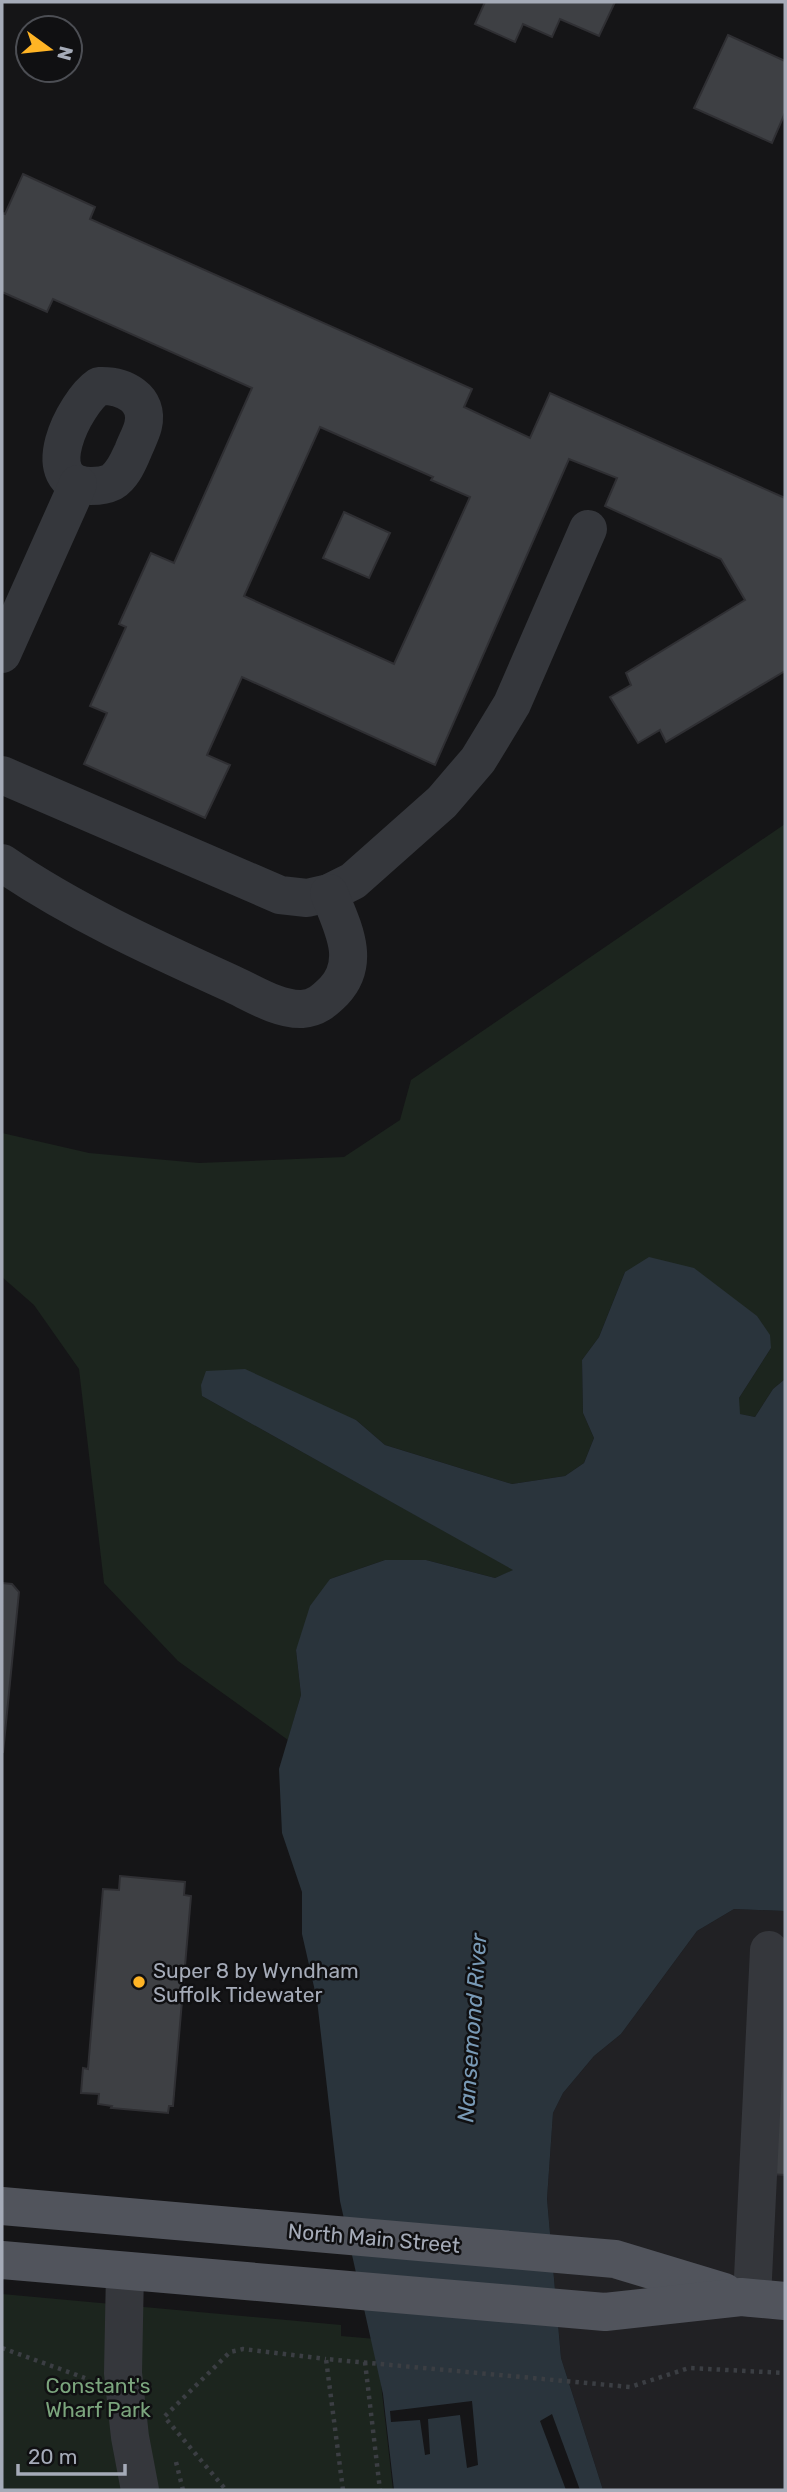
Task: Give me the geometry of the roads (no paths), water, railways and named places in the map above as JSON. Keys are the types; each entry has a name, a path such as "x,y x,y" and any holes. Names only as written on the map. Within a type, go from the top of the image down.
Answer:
{"main road":[{"name":"North Main Street","path":"2,2206 615,2259 759,2299"},
{"path":"2,2260 605,2312 759,2299"}],"lane":[{"path":"2,654 78,484"},
{"path":"2,775 280,895 307,898 328,893 353,881 432,811 478,760 512,704 589,529"},
{"path":"2,863 33,884 151,947 276,1004 300,1009 323,1002 339,986 348,965 348,941 328,893"},
{"path":"759,2299 771,2195 769,1950"},
{"path":"125,2271 123,2373 130,2437 140,2490"}],"water":[{"name":"Nansemond River","path":"649,1257 694,1268 757,1316 770,1335 771,1348 739,1398 740,1414 755,1417 773,1389 785,1379 785,1911 734,1909 697,1931 621,2034 594,2056 563,2093 553,2113 547,2199 561,2358 603,2490 394,2490 383,2394 340,2201 317,2000 302,1934 302,1892 282,1833 279,1769 301,1695 296,1650 310,1606 330,1579 385,1560 426,1560 495,1578 513,1570 202,1396 201,1385 206,1371 245,1369 356,1420 385,1445 512,1484 565,1476 584,1463 594,1438 583,1413 582,1360 599,1337 625,1272"}],"place":[{"name":"Super 8 by Wyndham Suffolk Tidewater","path":"139,1982"}],"park label":[{"name":"Constant's Wharf Park","path":"98,2397"}]}
